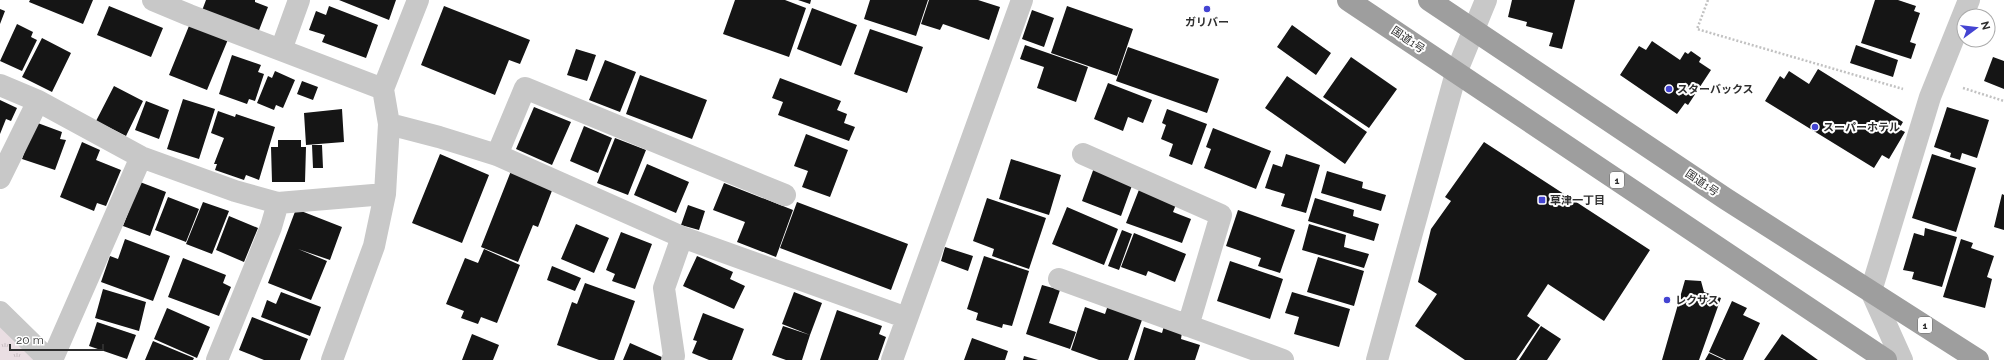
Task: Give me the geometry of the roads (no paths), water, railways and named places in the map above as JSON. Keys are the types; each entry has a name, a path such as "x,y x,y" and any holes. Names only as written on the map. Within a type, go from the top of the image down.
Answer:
{"highway":[{"name":"国道1号","path":"1348,0 1886,360"},
{"name":"国道1号","path":"1429,0 1726,199 1978,360"}],"street":[{"path":"153,0 383,89"},
{"path":"281,50 299,0"},
{"path":"332,360 374,246 385,194 389,124 383,89 418,0"},
{"path":"892,360 1022,0"},
{"path":"1377,360 1456,73 1486,0"},
{"path":"1902,360 1871,291 1934,88 1969,0"},
{"path":"0,85 38,101 141,157 235,191 278,203 385,194"},
{"path":"497,155 525,88 785,195"},
{"path":"0,178 38,101"},
{"path":"389,124 439,136 497,155 682,237 908,318"},
{"path":"1083,154 1221,215 1188,326"},
{"path":"52,360 141,157"},
{"path":"217,360 271,227 278,203"},
{"path":"672,360 674,356 664,288 682,237"},
{"path":"1059,279 1283,360"},
{"path":"0,312 49,360"}],"place":[{"name":"ガリバー","path":"1207,9"},
{"name":"スターバックス","path":"1669,89"},
{"name":"スーパーホテル","path":"1815,127"},
{"name":"草津一丁目","path":"1542,200"},
{"name":"レクサス","path":"1667,300"}]}
